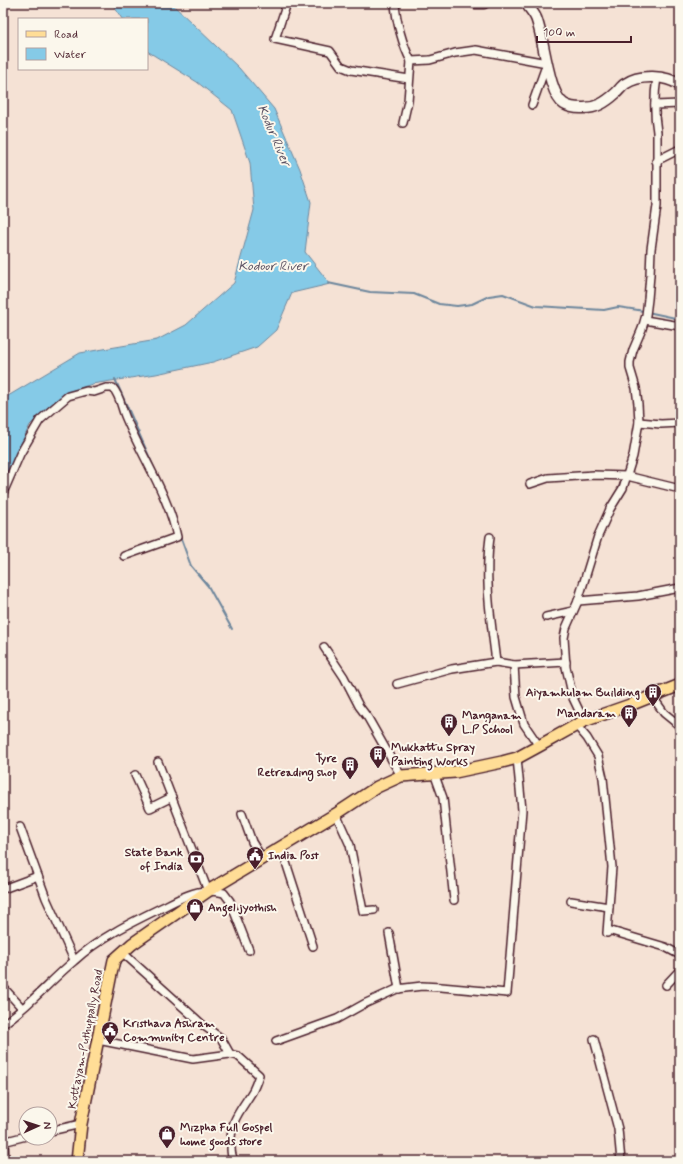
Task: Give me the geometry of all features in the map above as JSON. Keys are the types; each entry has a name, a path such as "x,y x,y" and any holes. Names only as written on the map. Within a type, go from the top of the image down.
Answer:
{"main road":[{"name":"Kottayam-Puthuppally Road","path":"77,1161 81,1124 114,960 122,952 208,891 336,814 377,787 401,776 455,772 516,758 580,723 680,684"}],"street":[{"path":"287,3 276,39 330,51 341,66 351,70 409,79"},
{"path":"395,3 397,19 407,54 411,62 408,101 403,123"},
{"path":"475,3 484,3"},
{"path":"526,3 536,17 556,96 564,104 589,109 600,105 624,84 635,80 657,77 676,82 680,85"},
{"path":"411,62 430,60 455,53 476,50 547,63"},
{"path":"532,105 547,63"},
{"path":"657,77 655,105 657,206 651,249 647,306 645,318 633,350 630,368 636,388 639,422 633,456 627,476 598,536 578,601 566,628 564,638 566,662 573,698 580,723 598,756 603,778 612,868 608,931 665,947 680,955"},
{"path":"655,105 680,104"},
{"path":"656,161 680,149"},
{"path":"645,318 680,326"},
{"path":"3,493 20,454 40,420 68,396 86,391 94,392 106,388 114,388 118,394 125,416 155,475 177,537 124,556"},
{"path":"639,422 661,424 680,423"},
{"path":"530,484 548,478 594,475 627,476 680,489"},
{"path":"490,537 487,554 489,607 496,662"},
{"path":"578,601 638,596 680,588"},
{"path":"546,617 573,611"},
{"path":"324,647 344,677 359,706 368,718 401,776"},
{"path":"397,684 452,669 496,662 514,665 566,662"},
{"path":"514,665 516,697 524,724 539,746"},
{"path":"652,696 664,713 680,726"},
{"path":"276,1041 337,1019 364,1004 399,989 422,986 507,993 522,810 516,758"},
{"path":"158,762 208,891"},
{"path":"434,773 443,798 454,900"},
{"path":"135,775 150,808 172,797"},
{"path":"242,814 252,842 262,858"},
{"path":"336,814 350,845 363,911 374,910"},
{"path":"20,826 46,898 74,960"},
{"path":"281,847 313,946"},
{"path":"3,889 38,876"},
{"path":"3,1024 74,960 105,937 188,895 208,891 224,893 230,901 249,950"},
{"path":"571,901 609,907"},
{"path":"388,933 399,989"},
{"path":"122,952 204,1026 221,1038 230,1054"},
{"path":"666,985 680,970"},
{"path":"3,987 22,1008"},
{"path":"594,1039 618,1129 621,1161"},
{"path":"98,1040 193,1059 230,1054 238,1056 259,1075 252,1092 237,1114 233,1124 231,1151 232,1158 235,1161"},
{"path":"58,1128 81,1124"},
{"path":"5,1161 3,1142 18,1138"}],"water":[{"name":"Kodoor River","path":"112,3 171,3 239,68 274,109 300,169 311,202 305,252 330,284 292,293 276,330 257,347 213,362 156,374 92,384 68,392 49,406 30,425 3,481 3,399 80,353 157,340 186,325 234,283 254,210 250,163 232,110 197,82 148,52 148,18 121,18"}],"waterway":[{"path":"328,283 370,292 414,294 439,304 457,306 472,304 489,296 503,294 536,306 604,310 618,307 680,319"},
{"path":"115,379 159,479"},
{"path":"180,536 191,566 208,586 232,629"}],"place":[{"name":"Aiyamkulam Building","path":"653,707"},
{"name":"Mandaram","path":"629,728"},
{"name":"Manganam L.P School","path":"449,737"},
{"name":"Mukkattu Spray Painting Works","path":"378,769"},
{"name":"Tyre Retreading shop","path":"350,780"},
{"name":"India Post","path":"255,870"},
{"name":"State Bank of India","path":"196,874"},
{"name":"Angel jyothish","path":"195,922"},
{"name":"Kristhava Ashram Community Centre","path":"110,1045"},
{"name":"Mizpha Full Gospel home goods store","path":"167,1149"}],"water label":[{"name":"Kodur River","path":"275,135"}]}
